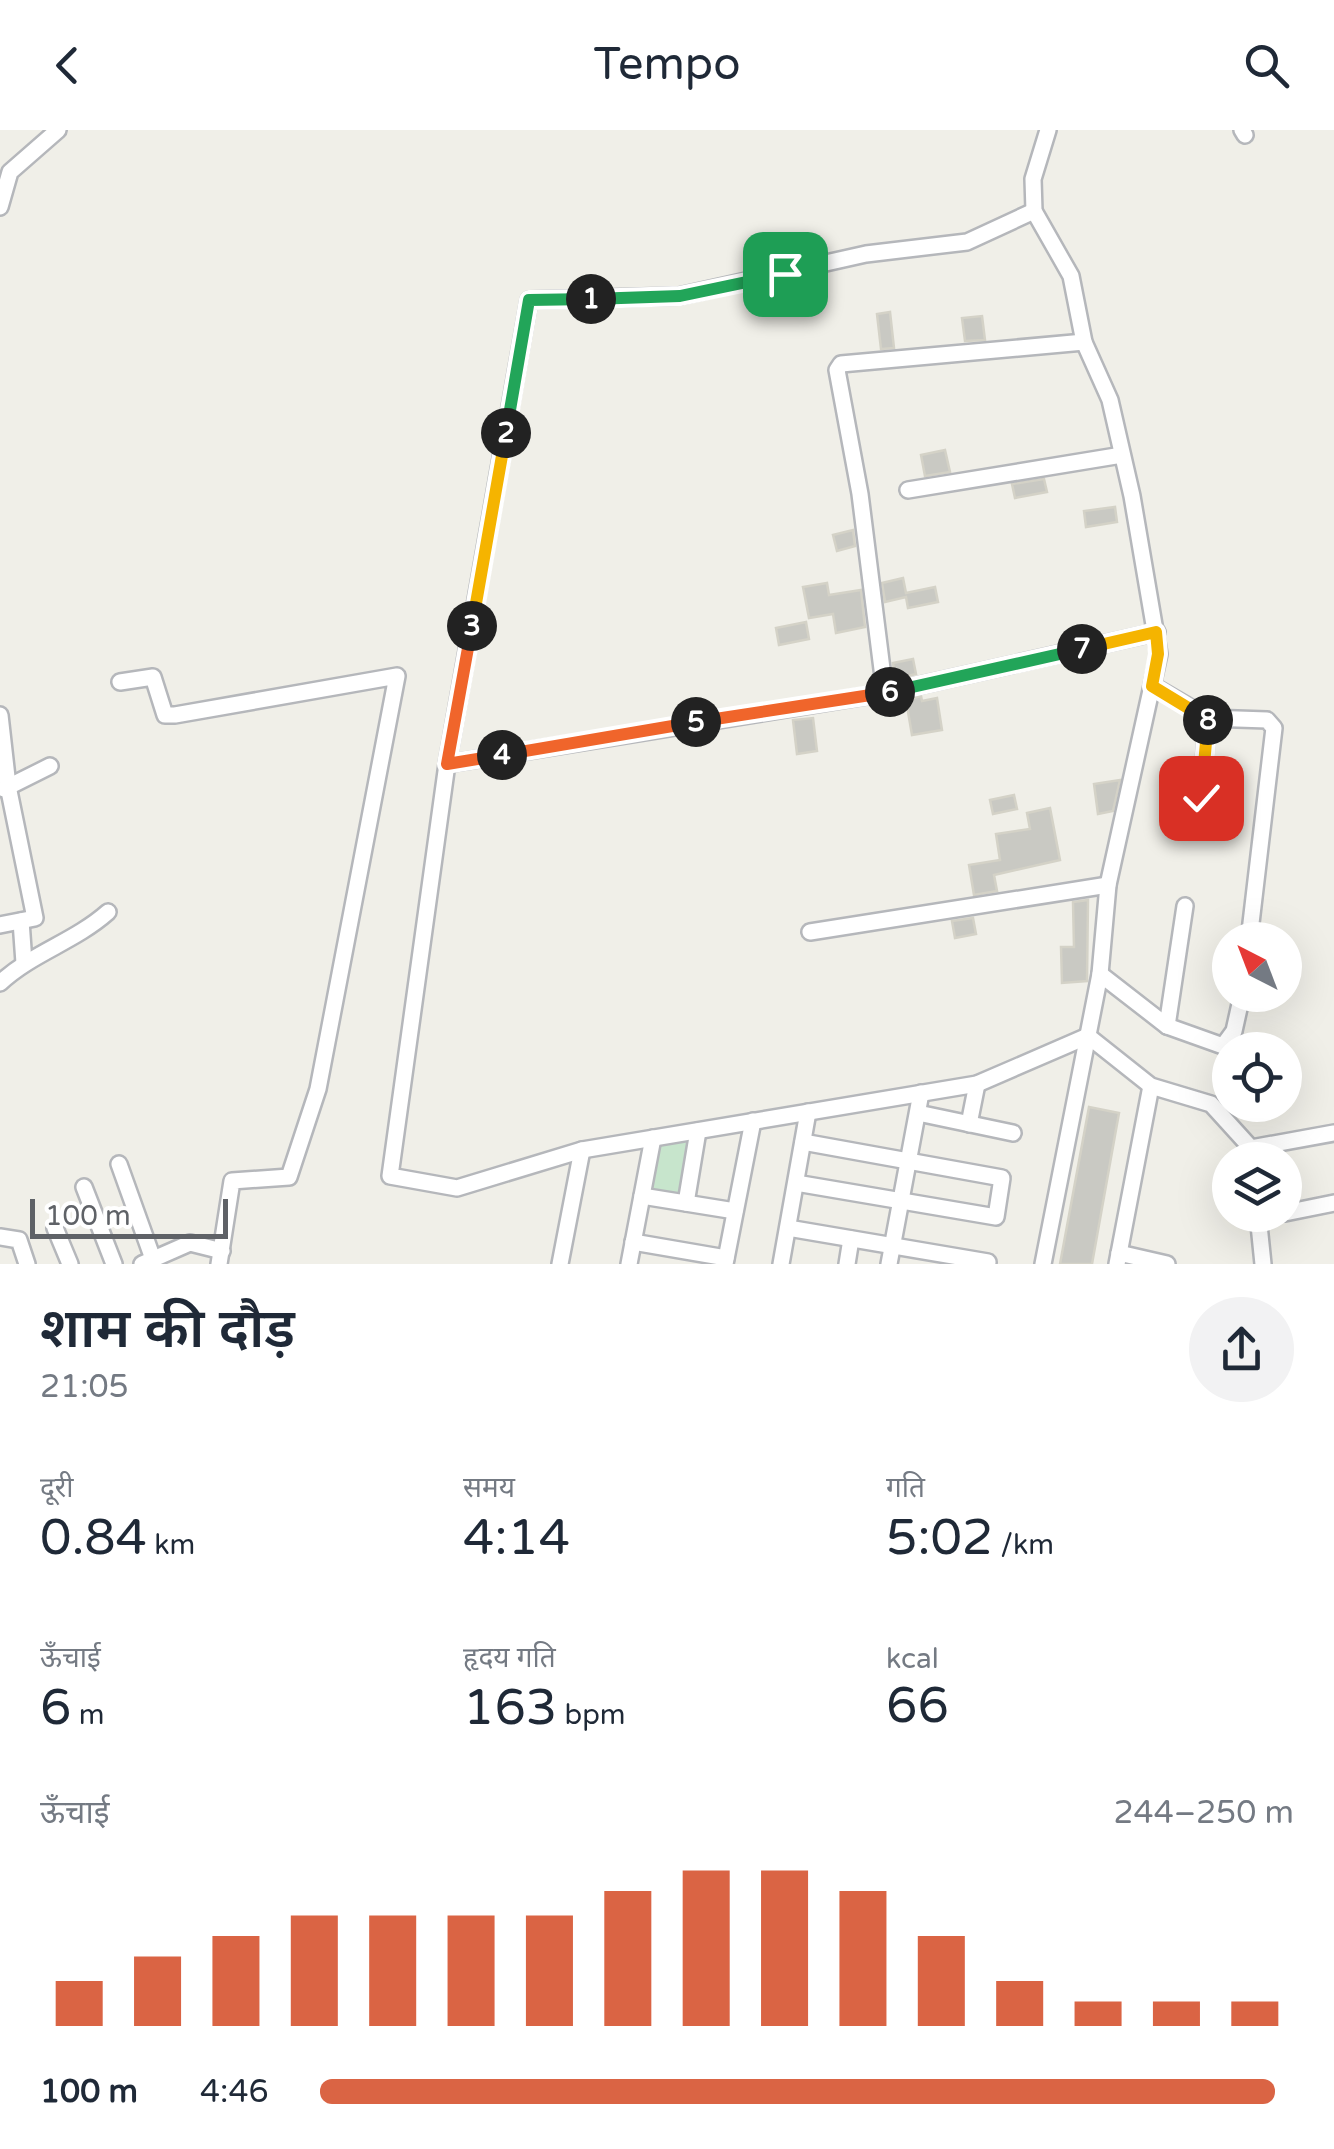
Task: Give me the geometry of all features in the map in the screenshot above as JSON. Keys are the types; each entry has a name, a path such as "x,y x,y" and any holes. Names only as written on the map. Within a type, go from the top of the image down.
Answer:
{"street":[{"path":"0,207 10,172 58,130"},
{"path":"1042,1264 1100,974 1108,885 1158,654 1110,400 1084,342 1072,276 1034,211 1033,179 1048,130"},
{"path":"1034,211 968,242 866,254 680,296 529,300 447,764 390,1176 457,1188 582,1150 977,1084 1088,1036"},
{"path":"885,693 860,494 837,370 841,364 1084,342"},
{"path":"908,490 1122,455"},
{"path":"447,764 885,693 1156,632"},
{"path":"119,1164 148,1262 190,1243 220,1258 232,1181 289,1178 318,1089 397,676 175,715 164,714 153,677 120,682"},
{"path":"1152,686 1208,718 1267,720 1274,728 1250,922"},
{"path":"0,715 4,788 35,918 0,925"},
{"path":"1201,798 1208,718"},
{"path":"4,788 50,766"},
{"path":"810,932 1108,885"},
{"path":"1167,1026 1185,906"},
{"path":"0,983 24,963 80,936 108,912"},
{"path":"21,920 24,963"},
{"path":"1100,974 1167,1026 1223,1046 1234,1031 1238,1012"},
{"path":"1088,1036 1151,1086 1212,1104 1242,1142"},
{"path":"970,1124 977,1084"},
{"path":"1151,1086 1118,1259 1167,1264"},
{"path":"889,1264 921,1093"},
{"path":"781,1264 808,1112"},
{"path":"918,1113 1013,1133"},
{"path":"633,1242 726,1261 752,1122"},
{"path":"686,1203 698,1130"},
{"path":"1301,1142 1334,1134"},
{"path":"628,1264 652,1138"},
{"path":"796,1183 996,1217 1002,1178 803,1142"},
{"path":"560,1264 582,1150"},
{"path":"84,1187 114,1264"},
{"path":"642,1196 736,1211"},
{"path":"1302,1210 1334,1203"},
{"path":"56,1228 70,1264"},
{"path":"788,1228 988,1262"},
{"path":"1260,1232 1263,1264"},
{"path":"0,1237 18,1240 27,1264"},
{"path":"846,1264 851,1239"}],"green space":[{"path":"691,1142 682,1195 646,1190 657,1145"}],"building":[{"path":"890,312 894,348 881,349 877,314"},
{"path":"982,316 985,340 965,341 962,318"},
{"path":"945,450 950,472 925,476 921,455"},
{"path":"1044,479 1047,492 1015,498 1012,484"},
{"path":"1115,507 1117,522 1086,527 1084,511"},
{"path":"853,530 855,546 837,551 833,535"},
{"path":"903,578 906,593 935,587 938,602 908,608 906,597 885,602 882,583"},
{"path":"827,583 829,595 861,590 865,627 836,633 833,614 809,618 803,587"},
{"path":"806,622 809,639 779,645 776,628"},
{"path":"913,659 916,674 895,679 893,663"},
{"path":"921,696 922,701 937,698 942,730 912,735 906,700"},
{"path":"813,718 817,751 797,754 793,720"},
{"path":"1120,780 1113,811 1098,814 1094,784"},
{"path":"1014,795 1017,809 993,814 990,800"},
{"path":"1050,808 1060,860 994,875 997,891 974,895 969,865 1000,860 996,834 1030,829 1027,813"},
{"path":"1088,900 1087,981 1062,983 1061,947 1074,947 1073,902"},
{"path":"973,918 976,934 955,938 952,921"},
{"path":"1089,1107 1119,1113 1092,1264 1060,1264"}],"route":[{"path":"785,274 680,296 529,300 447,764 885,693 1156,632 1158,654 1152,686 1208,718 1201,798"}]}
